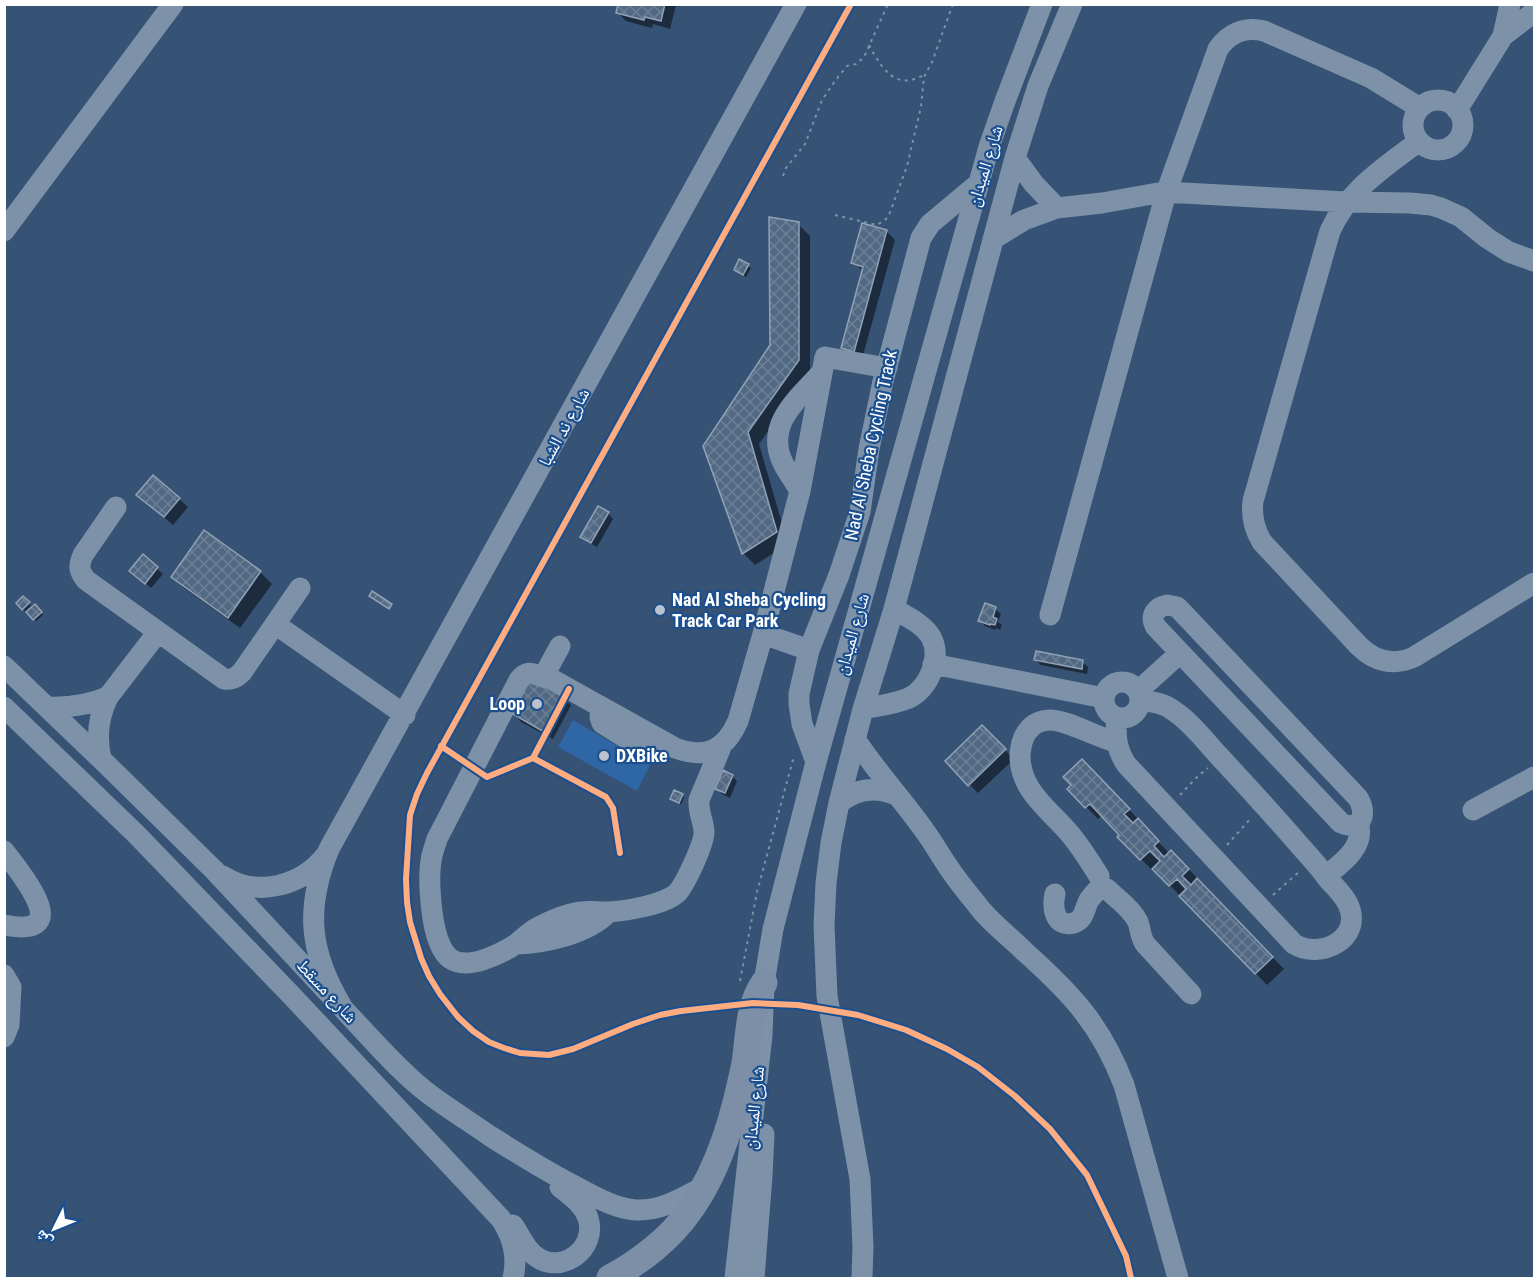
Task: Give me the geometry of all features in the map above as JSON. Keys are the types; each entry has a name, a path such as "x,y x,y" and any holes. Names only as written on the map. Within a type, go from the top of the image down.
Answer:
{"main road":[{"path":"610,1278 639,1260 663,1240 690,1210 705,1186 722,1146 744,1067 753,1005 758,994 752,983"}],"street":[{"path":"4,231 173,4"},
{"name":"شارع ند الشبا","path":"214,870 243,885 276,886 292,882 307,874 320,863 330,849 796,4"},
{"name":"شارع الميدان","path":"735,1278 762,1035 752,983 773,930 816,762 989,147 1042,4"},
{"name":"شارع الميدان","path":"862,1278 860,1179 827,996 824,925 831,843 863,708 894,609 1015,158 1038,86 1072,4"},
{"path":"1457,110 1503,36 1510,4"},
{"path":"1503,36 1534,12"},
{"path":"1050,615 1166,193 1218,49 1228,37 1242,30 1264,31 1388,87 1420,108"},
{"path":"1439,100 1452,105 1457,110 1463,123 1462,130 1451,147 1430,149 1419,141 1413,128 1420,108 1439,100"},
{"path":"1419,141 1364,183 1346,202 1334,221 1326,241 1252,501 1252,520 1262,542 1359,646 1372,657 1389,662 1406,660 1422,653 1534,583"},
{"path":"1015,158 1034,184 1057,208"},
{"name":"Nad Al Sheba Cycling Track","path":"816,762 802,724 799,694 809,650 839,575 860,512 869,449 885,375 921,238 936,218 979,183"},
{"path":"993,239 1024,220 1057,208 1166,193 1410,203 1441,208 1461,217 1509,252 1534,261"},
{"path":"824,364 885,375"},
{"path":"800,491 779,452 778,432 786,413 824,364"},
{"path":"721,747 699,753 675,748 550,678 534,673 522,676 442,829 434,849 430,872 432,908 442,951 447,957 468,964 492,957 516,944 538,927 565,915 586,911 609,912 660,903 672,897 681,887 702,843 704,833 699,800 721,747 738,721 763,634 800,491 824,364"},
{"path":"786,413 801,413 814,419"},
{"path":"779,452 793,457 808,454"},
{"path":"116,507 83,555 79,564 80,573 86,580 224,680 231,680 242,672 300,588"},
{"path":"1172,605 1181,611 1358,798 1364,810 1362,819 1350,826 1341,824 1180,653 1153,622 1155,611 1162,606 1172,605"},
{"path":"863,708 902,700 917,693 927,681 933,664 934,645 930,637 924,629 894,609"},
{"path":"275,624 405,715"},
{"path":"101,759 98,738 100,716 108,697 158,632"},
{"path":"763,634 809,650"},
{"path":"550,678 548,665 560,646"},
{"path":"1117,717 1116,742 1126,764 1288,938 1300,947 1314,950 1337,943 1347,935 1352,917 1347,902 1268,808 1184,718 1166,705 1139,696 1132,685 1121,682 1109,687 1106,692 1104,698 1107,710 1117,717 1130,716 1138,707 1139,696 1180,653"},
{"path":"933,664 1104,698"},
{"name":"شارع مسقط","path":"4,666 214,870 398,1066 456,1114 542,1169 624,1208 646,1210 667,1204 705,1186"},
{"path":"48,707 85,705 108,697"},
{"name":"شارع مسقط","path":"4,707 136,834 501,1219 512,1239 515,1260 513,1278"},
{"path":"1260,738 1282,718"},
{"path":"1116,742 1053,720 1045,720 1030,727 1025,734 1021,748 1023,775 1031,792 1071,835 1102,885 1134,916 1142,940 1191,994"},
{"path":"855,739 875,769 925,831 949,869 984,913 1066,991 1095,1025 1116,1064 1124,1085 1178,1278"},
{"path":"1473,810 1534,777"},
{"path":"839,803 852,794 867,790 883,790 898,796"},
{"path":"1326,876 1358,844 1360,833 1358,823"},
{"name":"شارع ند الشبا","path":"330,849 315,894 313,917 320,963 341,1005"},
{"path":"4,851 37,899 41,914 38,922 30,927 4,925"},
{"path":"1055,894 1053,906 1056,916 1064,922 1072,923 1082,918 1089,901 1102,885"},
{"path":"4,975 11,987 9,1025 4,1037"},
{"path":"754,1278 762,1176 766,1047 762,1035"},
{"path":"491,1209 508,1219 539,1259 557,1263 572,1259 580,1253 589,1237 588,1218 578,1202 542,1169"}],"path":[{"path":"783,176 786,168 805,144 816,113 828,91 847,66 861,60 888,4"},
{"path":"835,215 877,225 890,215 907,166 921,107 925,74 932,62 953,4"},
{"path":"869,45 879,63 891,76 904,81 912,81 925,74"},
{"path":"752,983 757,892 802,724"},
{"path":"1167,807 1208,768"},
{"path":"1215,858 1252,817"},
{"path":"1260,907 1300,871"}],"shaded area":[{"name":"DXBike","path":"573,720 650,765 637,791 558,747"}],"building":[{"path":"618,4 665,4 661,21 645,17 644,20 616,13"},
{"path":"769,217 799,222 799,360 748,432 777,532 742,554 703,446 770,345"},
{"path":"862,223 887,230 854,352 841,348 863,267 851,263"},
{"path":"739,259 749,264 743,275 734,270"},
{"path":"153,475 180,498 164,517 136,495"},
{"path":"598,506 609,512 591,543 580,537"},
{"path":"204,530 261,571 228,618 171,577"},
{"path":"143,554 158,567 145,584 129,571"},
{"path":"372,591 392,604 389,609 369,596"},
{"path":"23,596 30,602 22,610 16,603"},
{"path":"985,603 996,607 993,617 997,619 995,625 978,621"},
{"path":"35,604 42,612 33,620 26,612"},
{"path":"1036,651 1083,660 1082,669 1034,660"},
{"name":"Loop","path":"530,676 563,695 544,732 511,713"},
{"path":"982,725 1006,749 968,786 945,761"},
{"path":"1082,759 1130,809 1124,814 1133,823 1138,818 1159,841 1154,846 1164,857 1171,850 1189,869 1182,876 1191,885 1197,878 1273,957 1255,974 1179,896 1186,889 1177,879 1169,886 1152,869 1160,861 1150,851 1140,860 1117,837 1119,835 1090,804 1085,808 1067,789 1071,785 1063,777"},
{"path":"723,770 733,775 725,793 715,789"},
{"path":"674,790 683,794 679,803 670,799"}],"cycle path":[{"path":"851,4 427,773 410,815 406,879 410,922 429,976 458,1017 489,1042 520,1053 549,1055 573,1049 660,1015 753,1003 798,1005 858,1015 906,1030 947,1049 978,1067 1015,1096 1050,1129 1087,1175 1126,1256 1131,1278"},
{"path":"533,758 569,689"},
{"path":"441,746 487,777 533,758 606,797 613,808 620,853"}],"place":[{"name":"Nad Al Sheba Cycling Track Car Park","path":"660,610"},
{"name":"Loop","path":"537,704"},
{"name":"DXBike","path":"604,756"}]}
